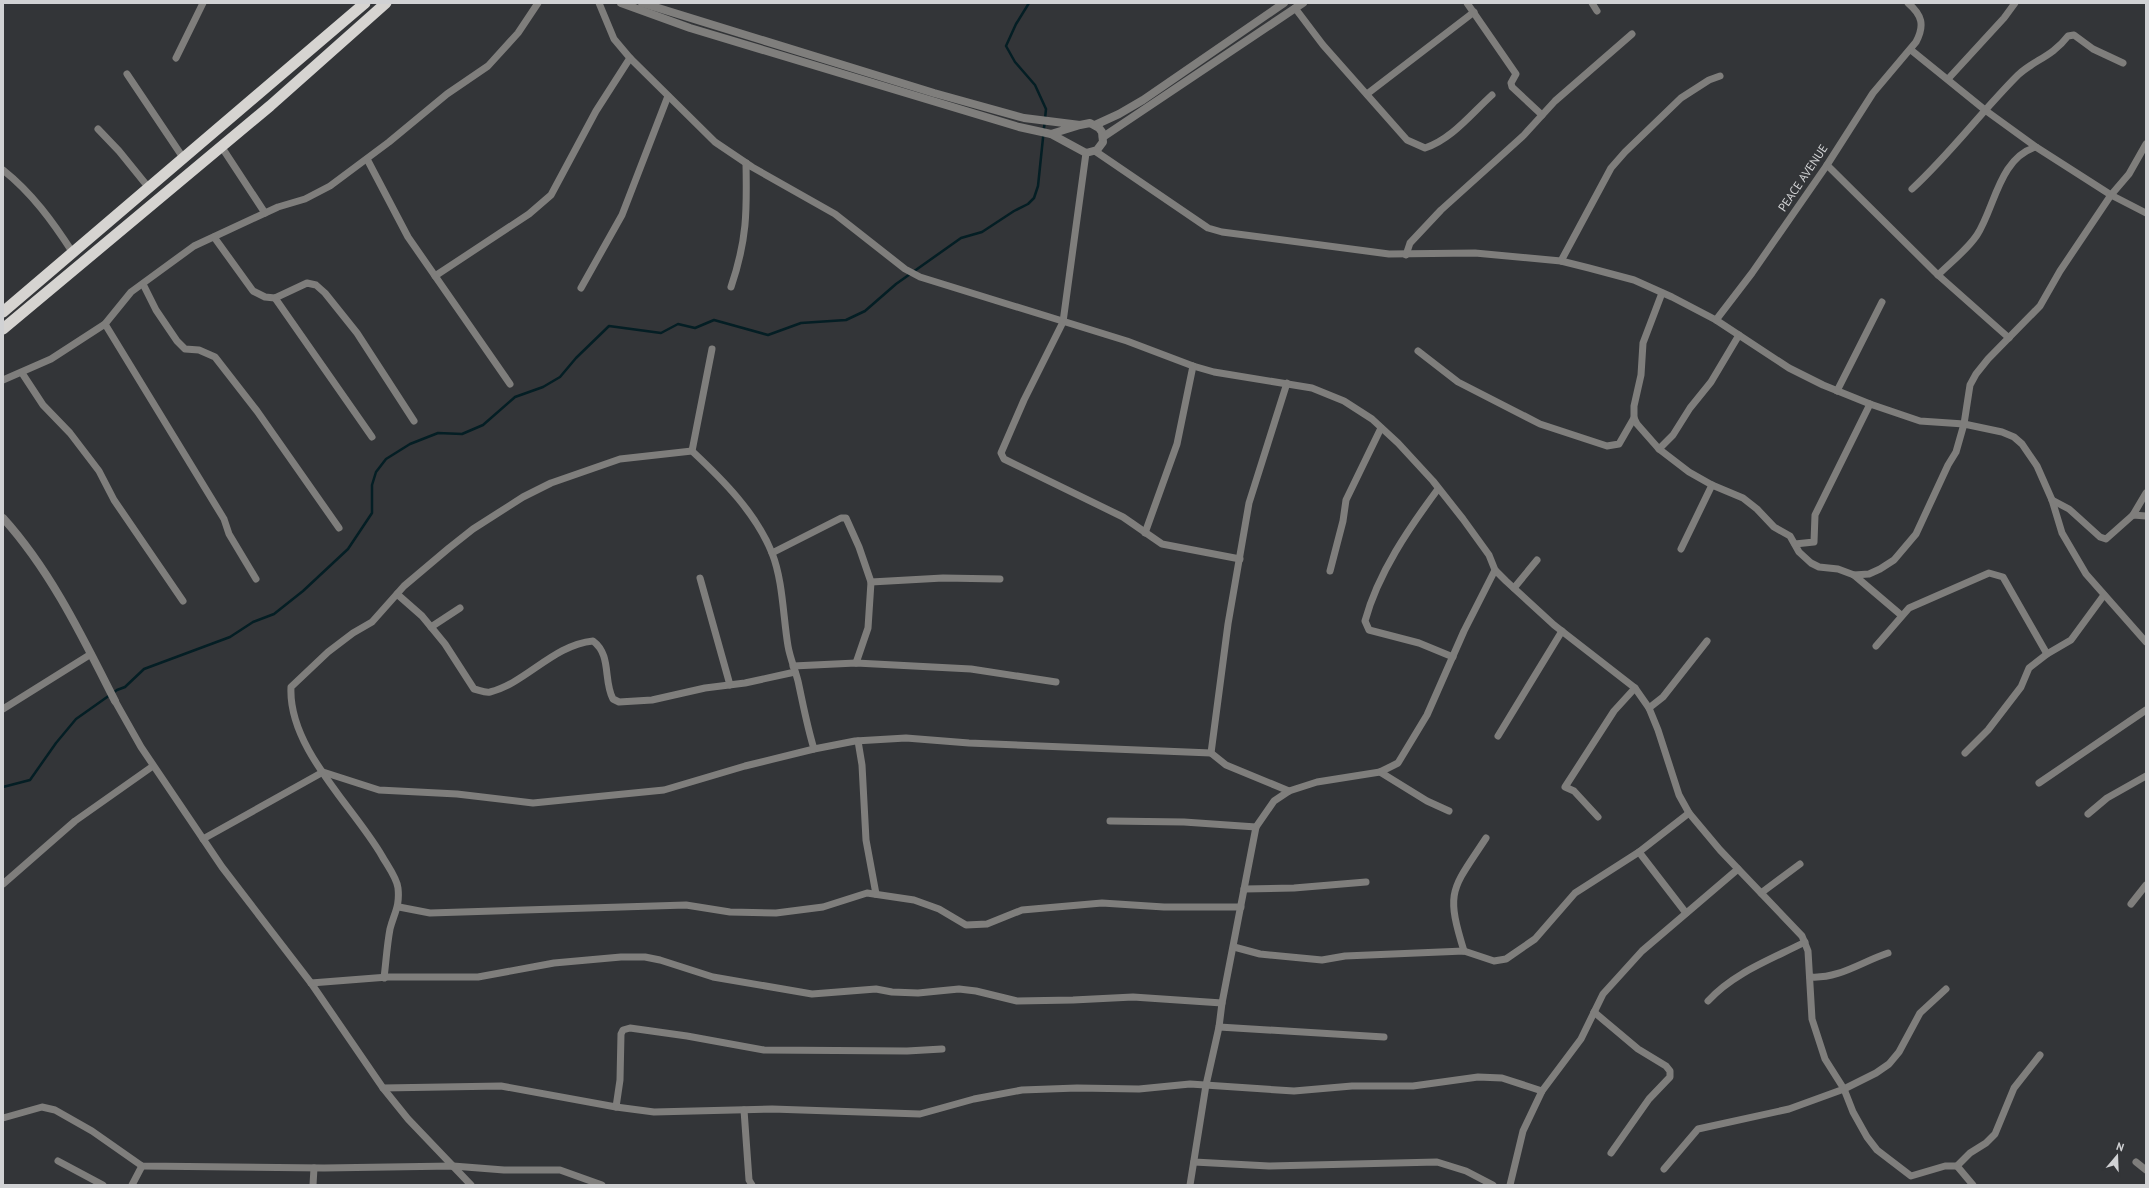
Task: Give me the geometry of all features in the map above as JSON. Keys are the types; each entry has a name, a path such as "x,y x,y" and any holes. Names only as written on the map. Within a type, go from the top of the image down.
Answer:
{"highway":[{"path":"3,312 365,3"},
{"path":"3,329 221,146 386,3"}],"street":[{"path":"176,58 203,3"},
{"path":"3,380 22,373 51,359 105,324 131,292 194,246 265,213 305,199 330,186 367,159 447,94 488,66 518,33 538,3"},
{"path":"600,3 614,39 630,58 715,142 746,163 834,214 904,269 920,278 1127,342 1214,372 1312,388 1344,401 1372,419 1438,488 1489,555 1496,570 1562,631 1635,688 1649,708 1658,730 1679,795 1690,813 1738,869 1802,936 1808,950 1812,1019 1825,1059 1844,1089 1853,1112 1877,1150 1906,1174 1916,1176 1945,1166 1957,1166 1970,1153 1986,1143 1995,1134 2014,1088 2040,1055"},
{"path":"621,3 690,28 1019,127 1047,133 1086,153 1095,151 1101,147 1103,137 1099,128 1095,125 1085,123 1047,133"},
{"path":"642,3 934,93 1024,118 1046,122 1080,125"},
{"path":"1095,125 1119,114 1143,100 1284,3"},
{"path":"1103,137 1303,3"},
{"path":"1467,3 1516,74 1511,83 1512,87 1542,115"},
{"path":"1592,3 1597,10"},
{"name":"PEACE AVENUE","path":"1716,320 1752,273 1828,164 1872,93 1911,50 1922,26 1918,11 1908,3"},
{"path":"1948,79 2004,18 2015,3"},
{"path":"1295,8 1323,45 1407,140 1425,148 1458,127 1492,95"},
{"path":"1367,94 1474,12"},
{"path":"1406,255 1410,243 1441,210 1524,135 1555,101 1632,34"},
{"path":"1912,189 1940,162 1985,110 2020,74 2058,49 2071,35 2093,49 2123,63"},
{"path":"1911,50 1985,110 2036,147 2111,195 2146,213"},
{"path":"435,276 529,214 551,194 596,111 630,58"},
{"path":"127,74 184,159"},
{"path":"1561,262 1612,168 1625,152 1681,98 1709,80 1720,76"},
{"path":"581,288 622,215 668,96"},
{"path":"98,129 119,151 149,188"},
{"path":"1662,293 1642,343 1641,375 1634,406 1634,418 1637,424 1659,449 1689,472 1712,485 1743,498 1757,509 1774,527 1790,536 1799,552 1811,563 1819,567 1838,569 1854,574 1869,574 1894,560 1916,534 1948,465 1956,452 1964,424 1970,385 1976,374 2040,306 2060,271 2111,195 2129,174 2146,144"},
{"path":"221,146 265,213"},
{"path":"1938,275 1976,236 1984,222 2005,175 2016,160 2026,150 2036,147"},
{"path":"1095,151 1208,228 1237,234 1406,255 1475,253 1561,262 1634,280 1716,320 1790,368 1838,391 1870,404 1920,421 1964,424 2002,432 2014,437 2022,444 2037,466 2052,500 2062,534 2086,574 2146,642"},
{"path":"1086,153 1063,322 1024,400 1001,453 1004,458 1048,482 1123,516 1162,544 1240,559"},
{"path":"367,159 408,237 510,384"},
{"path":"731,287 740,258 745,232 746,163"},
{"path":"1828,164 1938,275 2009,338"},
{"path":"3,170 23,186 42,208 73,253"},
{"path":"214,237 253,291 265,297 275,298 307,283 316,285 325,293 357,333 414,421"},
{"path":"143,284 156,310 177,341 185,349 199,350 215,357 257,411 339,528"},
{"path":"275,298 372,437"},
{"path":"1838,391 1882,302"},
{"path":"105,324 224,519 229,534 256,579"},
{"path":"1659,449 1673,435 1690,408 1711,382 1739,335"},
{"path":"692,451 712,349"},
{"path":"1418,351 1458,382 1540,424 1607,446 1619,444 1634,418"},
{"path":"1145,533 1177,444 1193,366"},
{"path":"22,373 43,405 70,433 98,472 114,500 183,601"},
{"path":"1211,753 1228,624 1249,503 1287,383"},
{"path":"1795,544 1814,542 1815,515 1870,404"},
{"path":"1330,571 1343,521 1346,500 1381,428"},
{"path":"692,451 720,478 753,518 772,553 782,600 788,646 805,721 814,749"},
{"path":"384,978 391,928 399,907 398,886 386,863 357,818 323,772 298,731 291,695 291,687 328,652 353,633 372,622 404,586 473,529 523,497 551,483 620,460 692,451"},
{"path":"1681,550 1712,485"},
{"path":"1438,488 1412,524 1395,553 1365,621 1369,630 1419,643 1452,657"},
{"path":"2052,500 2069,509 2100,537 2106,539 2133,516 2146,493"},
{"path":"2133,516 2146,516"},
{"path":"3,518 32,553 43,570 92,654 116,702 153,766 203,839 242,894 311,983 383,1088 408,1119 471,1185"},
{"path":"772,553 841,518 846,518 859,547 870,582 868,628 856,663"},
{"path":"1514,588 1537,560"},
{"path":"1190,1185 1206,1085 1219,1027 1222,1003 1256,827 1274,801 1289,791 1318,782 1380,772 1398,763 1427,715 1452,657 1496,570"},
{"path":"1876,646 1901,615 1909,608 1989,573 2003,577 2047,654"},
{"path":"1854,574 1901,615"},
{"path":"700,578 730,684"},
{"path":"870,582 943,578 1000,579"},
{"path":"397,594 422,616 445,644 474,689 488,692 507,684 560,652 578,643 593,641 600,646 607,666 609,691 613,699 619,702 652,700 794,669 856,663 970,669 1056,682"},
{"path":"1965,753 1988,730 2021,687 2029,668 2047,654 2071,640 2104,595"},
{"path":"431,627 460,608"},
{"path":"1498,736 1562,631"},
{"path":"1649,708 1663,698 1707,642"},
{"path":"3,709 92,654"},
{"path":"1598,817 1574,791 1565,787 1614,711 1635,688"},
{"path":"2039,783 2146,710"},
{"path":"203,839 323,772 379,790 457,794 533,803 664,790 738,768 814,749 858,741 906,738 969,743 1211,753 1226,765 1289,791"},
{"path":"858,741 862,765 866,840 876,894"},
{"path":"3,884 75,821 153,766"},
{"path":"1380,772 1427,801 1449,811"},
{"path":"2088,814 2107,798 2146,776"},
{"path":"1234,947 1260,954 1322,960 1345,956 1464,951 1494,961 1506,959 1535,939 1575,894 1639,852 1690,813"},
{"path":"1110,821 1184,822 1256,827"},
{"path":"1464,951 1454,921 1453,893 1457,883 1486,838"},
{"path":"1639,852 1686,913"},
{"path":"1760,893 1800,864"},
{"path":"1510,1185 1523,1132 1542,1091 1581,1039 1603,994 1642,951 1738,869"},
{"path":"1244,889 1294,888 1366,882"},
{"path":"2131,904 2146,885"},
{"path":"399,907 430,913 686,905 730,912 776,913 823,907 867,894 876,894 914,900 939,909 966,925 987,924 1022,910 1102,903 1164,907 1241,907"},
{"path":"1708,1001 1715,992 1739,975 1805,942"},
{"path":"1810,977 1822,978 1836,975 1888,953"},
{"path":"311,983 384,978 478,977 554,964 621,957 644,957 660,960 713,978 812,994 876,989 892,992 918,993 959,989 976,991 1017,1000 1073,1000 1133,997 1222,1003"},
{"path":"1664,1169 1698,1129 1789,1109 1844,1089 1890,1064 1899,1052 1920,1013 1946,989"},
{"path":"1594,1012 1624,1038 1666,1066 1670,1071 1670,1077 1649,1099 1636,1120 1611,1154"},
{"path":"1219,1027 1384,1037"},
{"path":"616,1107 620,1080 621,1034 623,1030 630,1028 687,1036 764,1050 907,1051 942,1049"},
{"path":"383,1088 501,1086 616,1107 654,1112 772,1109 920,1114 974,1100 1022,1090 1096,1088 1139,1089 1190,1084 1294,1092 1352,1086 1413,1086 1478,1077 1502,1078 1542,1091"},
{"path":"3,1118 42,1108 55,1110 92,1131 142,1166 314,1168 453,1166 504,1170 560,1170 602,1185"},
{"path":"744,1110 749,1180 752,1185"},
{"path":"58,1161 103,1185"},
{"path":"1194,1162 1269,1166 1437,1162 1466,1171 1493,1185"},
{"path":"2136,1162 2146,1170"},
{"path":"132,1185 142,1166"},
{"path":"1957,1166 1973,1185"},
{"path":"313,1185 314,1168"}],"waterway":[{"path":"3,787 30,780 56,743 76,719 117,690 125,687 144,669 230,637 253,622 274,614 303,591 348,549 372,513 372,485 376,472 386,459 410,444 438,433 462,434 483,425 515,397 543,387 560,377 576,358 609,326 661,333 678,324 695,328 714,320 768,335 801,323 846,320 865,311 896,284 961,238 982,232 1014,211 1028,204 1034,198 1038,186 1046,109 1035,85 1015,62 1006,46 1016,24 1029,3"}]}
